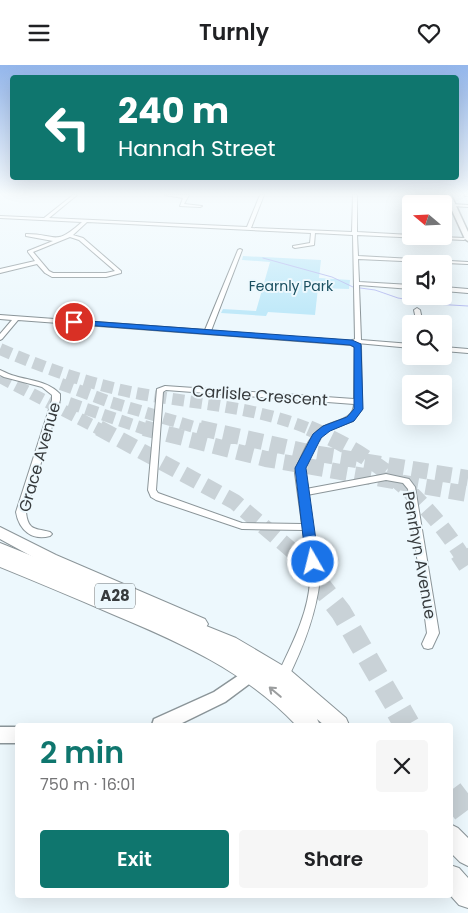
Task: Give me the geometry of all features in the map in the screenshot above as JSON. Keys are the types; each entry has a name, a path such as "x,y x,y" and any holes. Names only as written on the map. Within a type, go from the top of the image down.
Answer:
{"main road":[{"path":"0,532 50,559 210,629 230,643"},
{"name":"A28","path":"0,549 230,643 283,676 337,723"},
{"name":"A28","path":"0,561 194,640 226,657 251,674 289,703 308,723"},
{"path":"453,839 468,854"},
{"path":"453,880 468,896"}],"street":[{"path":"28,235 57,240"},
{"path":"70,235 84,241 124,274 52,275 30,252 70,235"},
{"path":"295,247 312,244 313,235"},
{"path":"283,676 292,657 314,592 315,579 299,473 316,436 326,428 350,419 358,409 355,235"},
{"path":"366,235 466,240"},
{"path":"207,332 240,250"},
{"path":"356,257 468,263"},
{"path":"0,271 38,262"},
{"path":"113,274 124,274"},
{"path":"356,286 402,287"},
{"path":"452,290 468,291"},
{"path":"417,310 418,315"},
{"path":"0,317 402,346"},
{"path":"0,338 17,318"},
{"path":"452,350 468,351"},
{"name":"Grace Avenue","path":"0,372 12,378 51,387 56,394 56,400 22,512 22,523 29,531 47,535"},
{"name":"Carlisle Crescent","path":"308,527 242,526 158,499 152,490 160,388 359,402"},
{"name":"Penrhyn Avenue","path":"303,493 386,477 406,481 412,489 433,633 428,643"},
{"path":"164,723 220,696 243,682 251,674"},
{"path":"0,735 15,735"}],"green space":[{"name":"Fearnly Park","path":"243,256 321,260 319,278 350,280 349,289 318,288 315,315 268,312 266,316 221,313 223,309 256,311 270,262 242,260"}],"waterway":[{"path":"263,258 332,277 353,287 375,290 398,298 434,304 468,306"}],"tunnel":[{"path":"0,349 52,370 105,386 141,394 249,411 291,422 312,430"},
{"path":"0,377 101,430"},
{"path":"61,384 110,402 204,430"},
{"path":"69,403 148,430"},
{"path":"99,428 235,502 295,553"},
{"path":"144,428 266,459 398,482"},
{"path":"200,428 313,453 374,463"},
{"path":"309,428 333,439 374,463"},
{"path":"374,463 468,478"},
{"path":"374,463 398,482"},
{"path":"398,482 468,494"},
{"path":"398,482 430,513 461,554"},
{"path":"295,553 341,612 399,712"},
{"path":"460,553 468,565"},
{"path":"399,711 406,723"},
{"path":"453,795 468,815"}],"route":[{"path":"74,322 352,343 358,346 358,409 350,419 326,428 316,436 300,468 299,473 313,562"}]}
